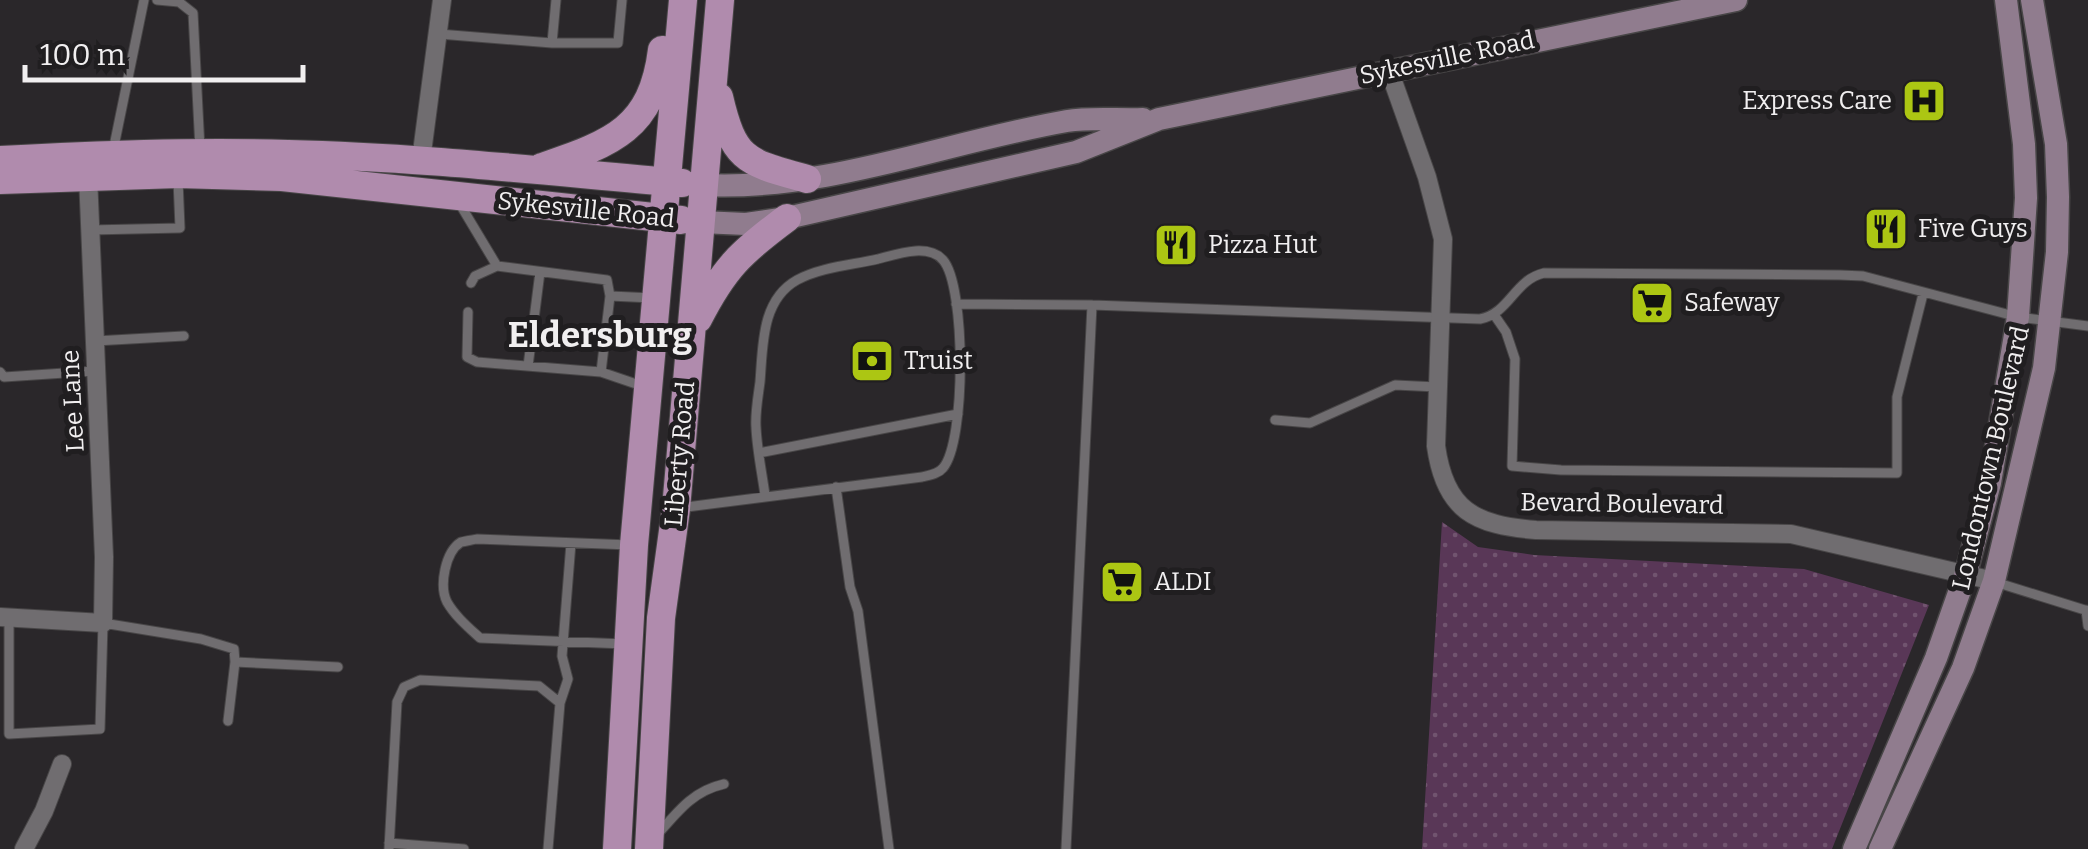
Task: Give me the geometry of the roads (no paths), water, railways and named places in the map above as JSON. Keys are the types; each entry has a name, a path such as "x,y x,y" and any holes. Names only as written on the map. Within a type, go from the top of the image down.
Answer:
{"main road":[{"path":"534,170 600,146 636,118 658,80 672,0"},
{"name":"Liberty Road","path":"617,849 634,544 682,0"},
{"name":"Liberty Road","path":"649,846 661,618 676,508 720,0"},
{"path":"714,73 725,122 741,154 766,168 807,179"},
{"name":"Sykesville Road","path":"0,160 200,152 421,160 704,185"},
{"name":"Sykesville Road","path":"0,180 178,174 282,176 700,222"},
{"path":"691,334 716,284 731,264 787,218"}],"street":[{"path":"421,160 442,0"},
{"name":"Sykesville Road","path":"700,222 746,224 787,218 1076,152 1158,119 1736,0"},
{"name":"Londontown Boulevard","path":"1854,849 1936,658 1966,573 1990,483 2018,316 2026,198 2024,144 2006,0"},
{"name":"Londontown Boulevard","path":"1880,849 1964,668 1994,581 2031,432 2051,322 2057,252 2056,144 2032,0"},
{"name":"Bevard Boulevard","path":"1389,70 1440,225 1443,268 1436,387 1439,469 1457,503 1469,514 1487,523 1536,530 1791,534 1994,581"},
{"name":"Sykesville Road","path":"704,185 752,187 807,179 1071,120 1158,119"},
{"name":"Lee Lane","path":"88,176 104,623"},
{"path":"4,617 104,623"},
{"path":"24,849 62,764"}],"lane":[{"path":"112,154 144,0"},
{"path":"156,0 179,2 194,13 200,152"},
{"path":"552,44 556,0"},
{"path":"439,34 552,44 618,43 622,0"},
{"path":"90,230 180,228 178,174"},
{"path":"455,196 497,266"},
{"path":"676,508 936,473 944,468 950,454 962,380 956,304 944,261 924,251 833,269 795,281 779,295 766,322 756,425 765,495"},
{"path":"471,282 474,276 497,266 607,280 610,296 601,372"},
{"path":"956,304 1480,319 1495,316 1531,276 1566,271 1864,276 2018,316 2088,326"},
{"path":"528,366 540,272"},
{"path":"1495,316 1506,332 1515,359 1512,466 1897,473 1897,397 1924,294"},
{"path":"610,296 656,298"},
{"path":"1066,849 1092,305"},
{"path":"468,312 467,357 476,362 601,372 648,388"},
{"path":"95,341 184,336"},
{"path":"0,372 4,377 96,370"},
{"path":"1275,420 1310,423 1395,385 1436,387"},
{"path":"760,454 958,414"},
{"path":"836,487 850,588 858,611 889,849"},
{"path":"628,644 480,638 444,597 445,575 449,555 462,542 477,538 634,544"},
{"path":"548,849 560,703 568,680 562,656 571,542"},
{"path":"1994,581 2087,611 2088,626"},
{"path":"4,617 9,734 100,729 104,623 201,640 234,650 228,720"},
{"path":"235,662 338,668"},
{"path":"464,849 389,846 396,702 404,687 420,680 539,686 560,703"},
{"path":"649,846 693,796 724,784"}],"place":[{"name":"Express Care","path":"1924,101"},
{"name":"Five Guys","path":"1886,229"},
{"name":"Pizza Hut","path":"1176,245"},
{"name":"Safeway","path":"1652,303"},
{"name":"Truist","path":"872,361"},
{"name":"ALDI","path":"1122,582"}],"district":[{"name":"Eldersburg","path":"600,335"}]}
